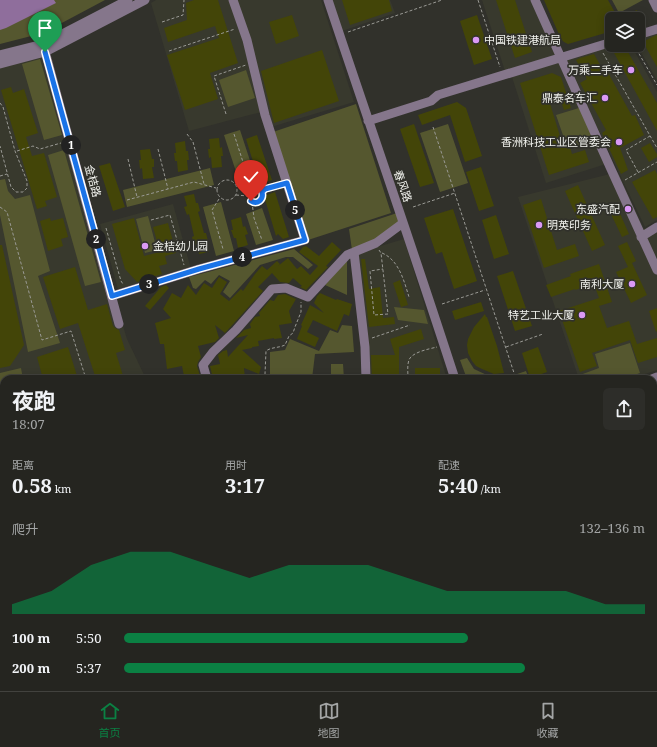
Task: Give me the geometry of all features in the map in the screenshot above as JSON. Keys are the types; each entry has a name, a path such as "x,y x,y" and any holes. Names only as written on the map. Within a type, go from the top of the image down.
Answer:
{"street":[{"path":"0,55 44,48 128,0"},
{"path":"0,64 44,48 145,0"},
{"path":"112,296 186,273 305,240 265,115 247,40 233,0"},
{"name":"春风路","path":"328,0 454,375"},
{"path":"535,0 657,270"},
{"path":"653,0 657,8"},
{"path":"645,33 657,29"},
{"path":"368,121 431,101 438,95 605,44"},
{"name":"金桔路","path":"44,48 119,324"},
{"path":"206,375 204,365 213,352 236,330 272,289 286,288 308,297 347,255 376,243 403,223"},
{"path":"641,237 657,227"},
{"path":"354,252 364,340 366,375"}],"path":[{"path":"162,22 183,14 184,0"},
{"path":"340,35 442,0"},
{"path":"478,0 502,76"},
{"path":"169,51 242,27"},
{"path":"600,46 657,148"},
{"path":"638,52 657,85"},
{"path":"226,114 214,76 252,63"},
{"path":"0,103 3,107 15,151 27,181 27,188 25,191 20,193 16,192 11,187 0,146"},
{"path":"433,127 515,375"},
{"path":"187,134 193,142 204,185"},
{"path":"234,134 252,190 250,192 249,199 252,202 254,218 262,240"},
{"path":"638,172 626,150 650,136"},
{"path":"15,151 33,146 40,149 70,140"},
{"path":"158,149 168,190"},
{"path":"128,158 137,198"},
{"path":"617,184 657,162"},
{"path":"0,176 7,174"},
{"path":"223,180 230,180 237,188 236,194 228,201 222,200 217,195 216,188 223,180"},
{"path":"127,200 194,182 216,188"},
{"path":"262,192 265,189 287,183"},
{"path":"252,190 256,189 262,192"},
{"path":"252,202 257,203 261,201 263,197 262,192"},
{"path":"413,207 455,193"},
{"path":"236,194 249,196"},
{"path":"219,198 212,210 223,249"},
{"path":"0,207 7,212 42,340 71,331 85,375"},
{"path":"151,220 170,215 186,273"},
{"path":"106,228 121,281 129,290"},
{"path":"376,243 381,253 383,269 388,314 374,315 370,270 383,269"},
{"path":"381,253 386,255 401,273 409,297"},
{"path":"442,304 486,290"},
{"path":"265,375 266,351 268,349 285,345 289,336 293,333 301,312 301,294"},
{"path":"364,340 410,325"},
{"path":"505,347 543,334"},
{"path":"408,375 409,360 412,355 444,345"}],"shaded area":[{"path":"0,0 54,0 56,3 0,30"},
{"path":"156,0 321,0 354,102 271,127 265,111 189,131 151,3"},
{"path":"332,0 390,0 395,13 342,31"},
{"path":"482,0 531,0 557,56 505,71"},
{"path":"657,31 657,80 641,52 645,52 645,35"},
{"path":"605,48 605,52 635,52 657,92 657,220 645,227 565,60"},
{"path":"40,52 127,339 144,375 0,375 0,60"},
{"path":"560,62 606,164 546,183 512,77"},
{"path":"618,172 644,229 657,222 657,370 642,375 578,375 518,197"},
{"name":"金桔幼儿园","path":"173,204 191,269 118,289 100,224"},
{"path":"404,239 446,375 368,375 357,253"}],"green space":[{"path":"0,0 105,0 43,33 0,44"},
{"path":"612,0 643,0 621,12 618,12"},
{"path":"40,59 62,135 44,140 22,64"},
{"path":"246,70 255,98 228,107 219,80"},
{"path":"356,104 391,213 308,240 273,132"},
{"path":"579,108 595,142 574,149 570,140 565,141 556,115"},
{"path":"448,124 468,183 440,192 420,133"},
{"path":"240,130 257,182 241,187 224,135"},
{"path":"64,150 101,282 85,286 48,155"},
{"path":"210,168 214,185 127,207 123,190"},
{"path":"5,179 8,191 15,199 30,195 50,271 38,276 60,343 28,352 0,215 0,180"},
{"path":"221,202 234,251 216,256 203,207"},
{"path":"262,208 273,240 256,245 246,214"},
{"path":"397,213 400,222 374,240 352,250 349,229"},
{"path":"148,216 157,250 145,253 136,219"},
{"path":"294,249 313,265 308,269 293,257 286,257 260,265 230,298 223,292 230,281 219,275 211,284 205,280 196,289 193,288 189,277"},
{"path":"347,260 347,295 325,285"},
{"path":"394,307 424,310 428,324 398,320"},
{"path":"342,325 352,326 354,352 315,354 312,375 270,375 270,352 285,350 290,339 319,351 330,330 338,333"},
{"path":"630,343 640,373 634,375 580,375 599,368 595,354"},
{"path":"467,358 474,369 487,375 466,375 460,360"},
{"path":"331,364 343,364 344,375 331,375"},
{"path":"21,368 22,375 0,375 0,373"},
{"path":"526,371 528,375 514,375"}],"building":[{"path":"194,0 218,0 238,63 210,73 218,99 185,110 167,55 219,38 215,26 168,42 164,28 187,20 186,3"},
{"path":"342,0 389,0 392,11 350,25"},
{"path":"496,0 515,0 532,52 515,58"},
{"path":"544,0 608,0 615,12 605,12 605,33 568,44 561,39"},
{"path":"292,15 299,36 276,44 269,22"},
{"name":"中国铁建港航局","path":"477,15 492,59 474,65 460,21"},
{"path":"657,35 657,67 645,46 645,41"},
{"path":"322,50 339,101 274,123 261,71"},
{"path":"614,52 628,52 657,103 657,131"},
{"path":"594,54 603,70 606,69 632,116 635,115 644,135 620,148 628,170 621,174 602,133 606,130 580,83 587,79 576,60"},
{"path":"552,73 561,77 571,108 564,110 558,93 548,97 563,146 569,144 572,154 585,150 589,162 549,175 520,83"},
{"path":"11,87 13,93 24,89 38,133 26,137 32,156 44,153 57,197 45,201 47,206 37,209 1,90"},
{"path":"457,102 466,108 482,156 465,162 450,115 422,125 418,115"},
{"path":"414,124 434,183 420,187 400,129"},
{"path":"257,135 272,180 260,184 246,139"},
{"path":"219,138 223,156 221,156 222,167 212,168 211,157 209,158 208,149 210,149 209,139"},
{"path":"185,141 189,160 187,160 188,170 178,172 177,161 175,161 174,153 176,153 175,143"},
{"path":"650,143 657,154 657,157 649,162 641,148"},
{"path":"150,149 152,159 154,159 154,167 152,167 154,178 143,179 142,168 140,169 139,160 141,160 140,150"},
{"path":"110,163 125,207 113,211 99,166"},
{"path":"481,167 494,206 479,211 466,172"},
{"path":"655,170 657,174 657,217 653,219 632,182"},
{"path":"578,185 605,245 592,251 565,191"},
{"path":"275,192 289,237 283,239 278,234 276,236 264,196"},
{"path":"194,194 196,203 198,203 200,211 198,212 204,233 206,233 208,241 206,242 209,252 199,254 197,244 194,245 192,237 194,236 189,214 187,215 184,207 187,206 184,196"},
{"name":"明英印务","path":"541,199 557,250 575,244 579,256 544,268 523,205"},
{"path":"453,209 477,281 454,289 442,252 436,254 424,218"},
{"path":"618,209 629,234 622,237 610,212"},
{"path":"496,215 509,254 494,259 482,220"},
{"path":"241,217 243,227 245,226 248,234 245,235 248,245 238,248 236,238 234,238 231,230 233,230 231,220"},
{"path":"50,218 51,221 63,218 68,237 61,239 63,246 48,251 40,221"},
{"path":"134,218 144,256 160,252 153,227 168,223 176,253 165,256 167,264 159,266 162,274 137,282 125,269 112,224"},
{"path":"332,242 341,250 326,266 328,267 306,290 300,287 302,286 293,278 289,283 280,282 272,273 258,287 263,291 225,333 215,325 219,338 215,342 198,346 201,357 197,366 200,375 184,375 182,366 167,369 164,344 160,344 155,323 171,318 163,309 172,293 181,298 188,285 196,295 204,283 212,288 219,277 227,282 220,294 229,301 241,289 243,291 262,266 267,270 277,261 280,264 278,266 288,258 297,269 301,266 310,275 318,266 299,252 306,246 319,256"},
{"name":"南利大厦","path":"627,242 636,261 632,263 647,295 631,303 616,272 628,267 618,246"},
{"path":"0,245 2,245 24,345 10,366 0,368"},
{"path":"361,259 365,259 369,289 380,287 383,318 394,317 395,324 369,327"},
{"path":"599,264 612,302 599,306 607,328 629,321 637,344 657,338 657,357 638,363 630,340 592,353 597,366 580,372 559,311 599,298 594,284 551,297 546,285 571,276 570,274"},
{"path":"75,267 88,310 107,304 113,326 119,330 125,350 116,353 123,375 95,375 78,323 60,329 43,277"},
{"path":"513,271 532,326 515,331 497,276"},
{"path":"400,280 408,305 401,307 393,283"},
{"path":"166,285 169,288 150,310 145,306 161,287"},
{"path":"320,293 336,300 337,299 352,304 349,316 344,314 337,331 313,320 307,332 319,338 315,347 297,339 302,326 301,325 310,305 324,313 314,303"},
{"path":"285,294 296,299 289,311 292,323 279,325 282,338 258,341 259,346 242,350 261,367 259,374 244,368 245,375 212,375 210,366 220,364 218,355 227,350 228,357 248,335 236,338 244,330 251,328 250,324 255,317 260,316 259,313 270,300 274,301 278,295"},
{"path":"481,302 484,311 455,320 452,311"},
{"path":"657,308 657,331 656,332 649,311"},
{"path":"485,314 497,346 504,373 494,374 476,366 468,353 468,339 474,327"},
{"path":"421,329 424,339 399,347 399,375 372,375 371,355 395,355 390,339"},
{"path":"68,347 77,375 42,375 37,357"},
{"path":"538,347 547,372 538,375 529,375 522,353"},
{"path":"415,368 440,368 440,375 415,375"}],"place":[{"name":"中国铁建港航局","path":"476,40"},
{"name":"万乘二手车","path":"631,70"},
{"name":"鼎泰名车汇","path":"605,98"},
{"name":"香洲科技工业区管委会","path":"619,142"},
{"name":"东盛汽配","path":"628,209"},
{"name":"明英印务","path":"539,225"},
{"name":"金桔幼儿园","path":"145,246"},
{"name":"南利大厦","path":"632,284"},
{"name":"特艺工业大厦","path":"582,315"}],"route":[{"path":"45,52 112,296 199,269 305,240 287,183 265,189 262,192 263,197 261,201 257,203 251,201"}]}
